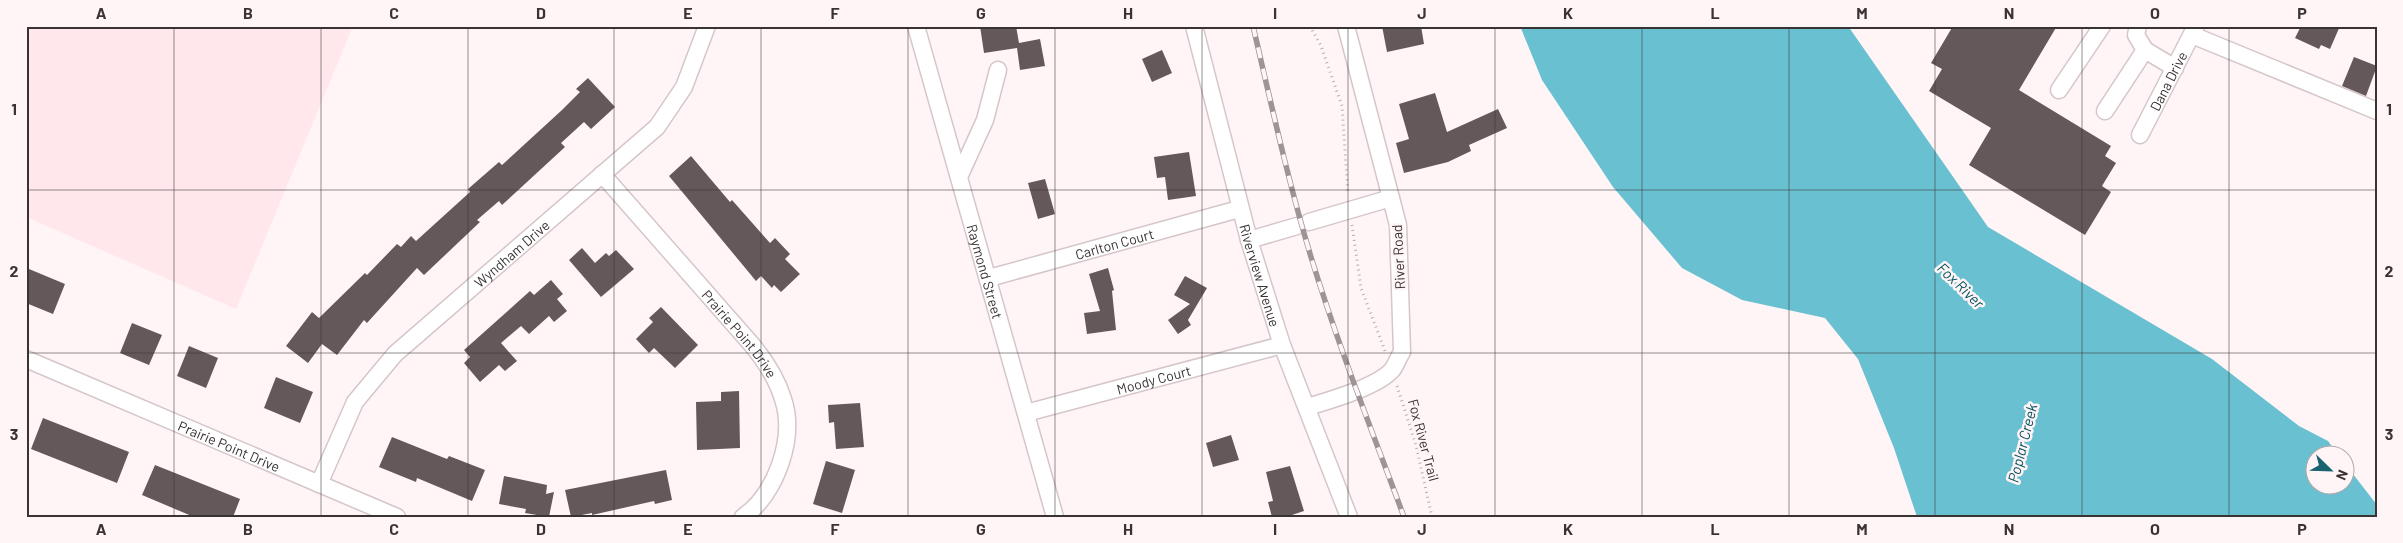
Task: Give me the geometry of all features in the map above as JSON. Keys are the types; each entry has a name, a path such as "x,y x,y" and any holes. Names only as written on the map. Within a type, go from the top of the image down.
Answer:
{"street":[{"name":"Wyndham Drive","path":"320,484 356,402 381,368 657,127 684,87 707,26"},
{"name":"Raymond Street","path":"916,26 989,278 1055,517"},
{"name":"Riverview Avenue","path":"1194,26 1239,209 1282,345 1308,407 1349,517"},
{"name":"River Road","path":"1346,26 1398,226 1402,352 1391,370"},
{"path":"2060,90 2102,26"},
{"path":"2138,26 2136,35 2145,50 2174,68"},
{"path":"2194,30 2377,111"},
{"name":"Dana Drive","path":"2140,135 2194,30"},
{"path":"2105,111 2145,50"},
{"path":"960,177 984,120 998,70"},
{"name":"Prairie Point Drive","path":"602,174 767,362 777,383 784,401 786,419 782,458 764,495 743,517"},
{"path":"1249,240 1391,198"},
{"name":"Carlton Court","path":"989,278 1239,209"},
{"name":"Moody Court","path":"1026,414 1282,345"},
{"name":"Prairie Point Drive","path":"26,359 397,517"},
{"path":"1308,407 1357,390 1391,370"}],"path":[{"name":"Fox River Trail","path":"1391,370 1416,445 1432,517"}],"shaded area":[{"path":"26,26 353,26 236,309 26,217"}],"water":[{"path":"1520,26 1848,26 1988,227 2212,359 2299,426 2328,441 2332,446 2306,446 2306,496 2356,496 2356,478 2377,505 2377,517 1917,517 1894,448 1858,359 1825,318 1742,300 1682,268 1613,187 1542,80"}],"building":[{"path":"980,26 1016,26 1019,43 1040,39 1045,66 1020,70 1017,48 984,53"},
{"path":"1382,26 1421,26 1424,44 1387,52"},
{"path":"1953,26 2057,26 2019,90 2111,146 2105,156 2116,163 2102,186 2111,192 2085,235 1969,165 1991,128 1929,91 1942,69 1931,63"},
{"path":"2301,26 2340,26 2330,49 2321,45 2319,49 2295,38"},
{"path":"1162,50 1172,73 1152,82 1142,59"},
{"path":"2354,57 2377,66 2366,96 2342,86"},
{"path":"588,78 615,107 591,129 584,122 561,143 565,147 502,205 499,201 477,220 480,222 424,275 417,268 367,323 364,320 337,355 322,344 308,363 286,346 312,312 319,318 365,273 367,275 397,244 401,247 411,236 416,241 470,192 468,189 499,162 502,165 562,110 580,92 576,89"},
{"path":"1435,93 1447,132 1498,109 1507,128 1469,145 1471,151 1448,162 1404,173 1396,143 1409,139 1399,104"},
{"path":"1189,152 1196,196 1168,200 1165,177 1157,178 1154,157"},
{"path":"691,156 730,202 732,200 770,243 775,238 790,254 785,259 800,274 781,292 774,285 772,288 761,276 756,281 669,176"},
{"path":"1045,179 1055,214 1038,219 1028,183"},
{"path":"582,248 595,263 606,253 609,256 616,250 634,269 601,297 569,260"},
{"path":"1108,268 1114,290 1112,291 1116,330 1087,334 1084,313 1100,311 1089,274"},
{"path":"29,269 65,284 53,314 26,303 26,276"},
{"path":"1185,276 1207,288 1188,320 1191,325 1178,334 1168,320 1190,304 1174,295"},
{"path":"551,280 563,294 557,299 567,311 554,322 549,316 529,334 521,326 501,343 517,361 505,371 499,365 480,382 464,363 470,357 464,350 530,291 534,295"},
{"path":"661,307 698,345 675,368 654,348 649,353 636,339 653,322 649,318"},
{"path":"132,323 162,335 149,365 120,353"},
{"path":"189,346 218,358 206,388 177,376"},
{"path":"276,377 313,392 300,423 264,408"},
{"path":"739,391 740,448 697,450 696,402 721,401 721,392"},
{"path":"860,403 864,447 836,449 834,422 829,423 828,405"},
{"path":"43,418 129,452 117,483 31,449"},
{"path":"1231,435 1239,460 1213,467 1206,443"},
{"path":"392,437 447,459 449,456 485,470 472,501 417,478 416,482 379,467"},
{"path":"826,461 855,470 842,513 813,504"},
{"path":"155,465 240,499 233,517 194,517 142,495"},
{"path":"1290,466 1304,511 1286,517 1272,517 1268,502 1273,501 1266,472"},
{"path":"666,470 672,500 655,504 654,501 592,515 592,513 571,517 565,490"},
{"path":"504,476 547,485 546,494 554,492 549,517 525,513 526,509 499,504"}],"railway":[{"path":"1253,26 1287,171 1321,290 1404,517"}],"water label":[{"name":"Fox River","path":"1961,285"},
{"name":"Poplar Creek","path":"2022,443"}]}
